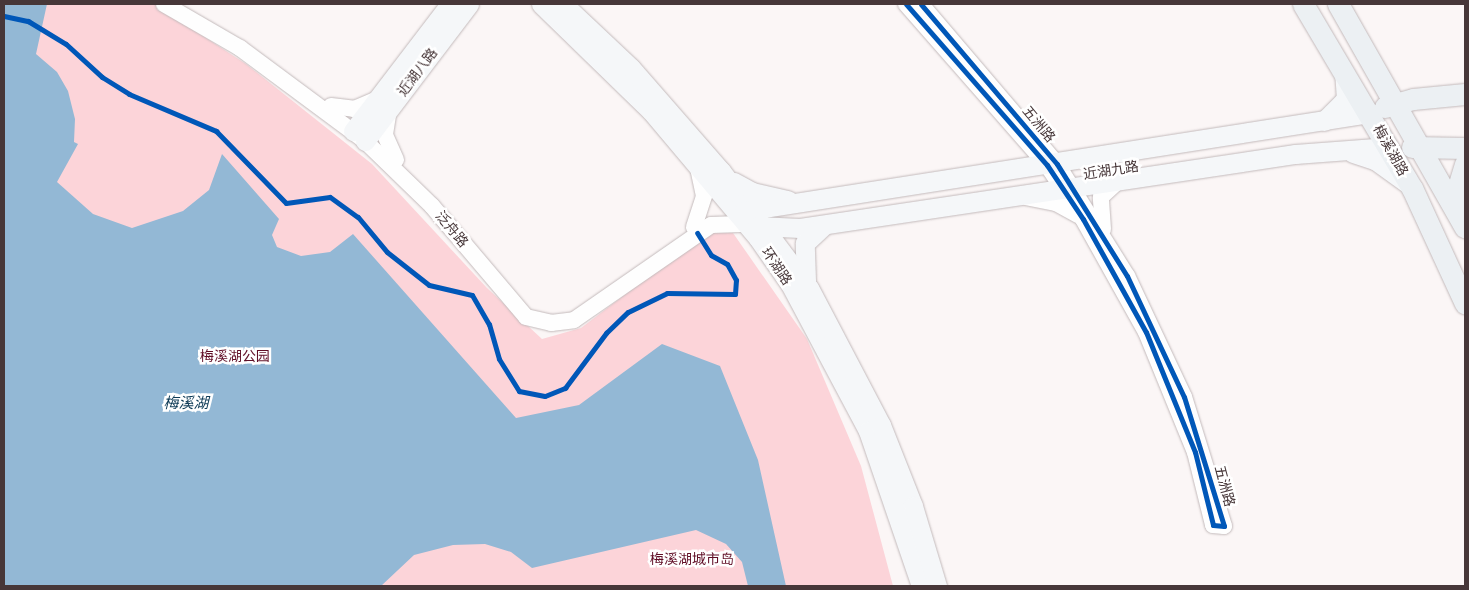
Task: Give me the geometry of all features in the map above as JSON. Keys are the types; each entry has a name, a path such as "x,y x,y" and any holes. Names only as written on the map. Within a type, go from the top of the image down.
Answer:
{"main road":[{"name":"近湖八路","path":"361,133 464,4"},
{"name":"环湖路","path":"541,4 593,50 697,165 752,222 808,288 881,425 913,506 937,586"},
{"name":"环湖路","path":"562,4 631,68 722,171 810,317 858,410 899,511 921,586"},
{"name":"梅溪湖路","path":"1303,4 1342,64 1390,147 1412,188 1465,303"},
{"name":"梅溪湖路","path":"1338,4 1423,147 1465,227"},
{"path":"1373,61 1404,84 1459,95"},
{"path":"1323,121 1346,99 1342,64"},
{"path":"1370,113 1397,103 1459,95"},
{"name":"近湖九路","path":"752,222 817,201 1370,113"},
{"path":"1390,147 1465,148"},
{"name":"近湖九路","path":"752,222 824,225 1328,150 1390,147"},
{"path":"1328,150 1375,160 1412,188"},
{"path":"1465,164 1458,186 1465,227"},
{"path":"722,171 752,192 817,201"},
{"path":"808,288 802,270 805,243 824,225"}],"street":[{"name":"泛舟路","path":"164,4 240,48 361,133 396,160 456,223 515,298 543,315 573,311 694,226 713,216 752,222"},
{"name":"泛舟路","path":"176,4 266,57 331,106 361,133 432,206 517,311 542,323 574,320 711,225 752,222"},
{"name":"五洲路","path":"906,4 1029,137"},
{"name":"五洲路","path":"921,4 1052,165 1069,188 1106,241 1155,328 1184,397 1224,526 1213,525 1195,452 1146,332 1083,219 1069,188"},
{"path":"331,106 354,109 383,104 385,136 396,160"},
{"path":"1007,172 1027,155 1029,137 1062,152 1101,157"},
{"path":"694,226 704,196 697,165"},
{"path":"1106,241 1101,197 1118,181"},
{"path":"1015,196 1056,203 1083,219"}],"green space":[{"name":"梅溪湖","path":"4,4 154,4 246,64 372,164 487,288 542,339 581,328 706,233 733,233 807,339 861,466 893,586 4,586"}],"water":[{"name":"梅溪湖","path":"4,4 47,4 36,54 57,72 68,91 75,119 74,142 78,144 57,182 93,214 132,228 183,211 209,190 222,154 279,219 272,235 277,247 301,256 330,252 353,234 516,418 579,405 662,344 720,366 758,460 786,586 748,586 742,562 726,544 696,530 532,568 511,552 485,544 453,545 414,555 381,586 4,586"}],"cycle path":[{"path":"906,4 1047,165 1083,219 1146,332 1195,452 1213,525 1224,526 1184,397 1127,276 1057,164 921,4"},
{"path":"4,16 28,21 66,44 102,77 129,94 216,131 286,203 330,197 358,217 387,252 429,285 472,295 489,324 499,359 519,391 545,396 565,388 606,333 628,312 667,293 735,294 736,280 727,264 711,255 697,233"}],"park label":[{"name":"梅溪湖公园","path":"235,356"},
{"name":"梅溪湖城市岛","path":"692,559"}]}
